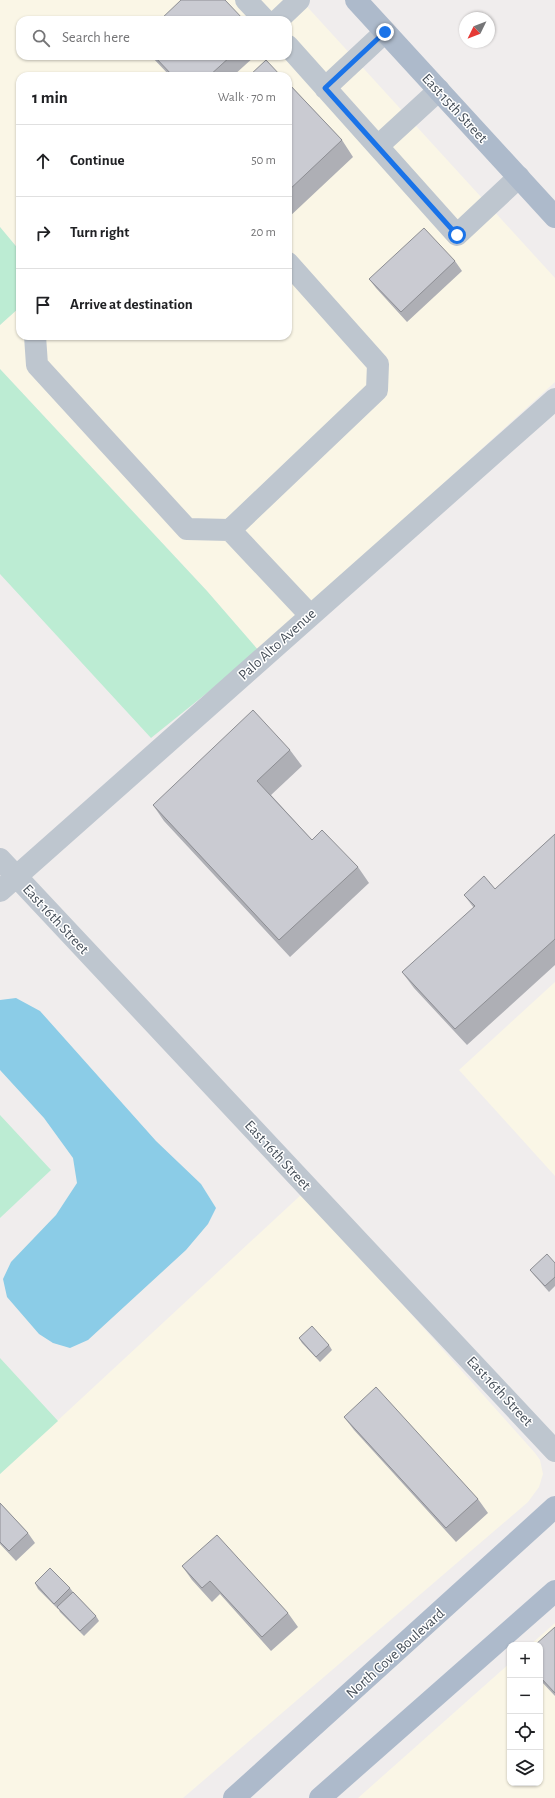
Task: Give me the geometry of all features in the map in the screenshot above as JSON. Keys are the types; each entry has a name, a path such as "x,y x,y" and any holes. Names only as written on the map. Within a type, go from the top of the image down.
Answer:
{"main road":[{"name":"East 15th Street","path":"356,0 555,217"},
{"name":"North Cove Boulevard","path":"234,1798 555,1507"},
{"path":"320,1798 555,1592"}],"street":[{"path":"246,0 261,16"},
{"path":"282,16 299,0"},
{"path":"325,88 385,32"},
{"path":"292,51 457,235 519,177"},
{"path":"378,146 439,90"},
{"path":"35,340 37,365 187,530 230,530 377,390 378,364 292,268"},
{"name":"Palo Alto Avenue","path":"8,884 310,615 555,400"},
{"path":"230,530 310,615"},
{"name":"East 16th Street","path":"0,859 8,884 555,1451"}],"shaded area":[{"path":"0,0 301,0 555,278 555,382 259,651 207,591 0,369 0,325 16,311 16,340 292,340 292,72 16,72 16,246 0,227"},
{"path":"555,982 555,1176 459,1070"},
{"path":"303,1193 535,1453 540,1460 543,1474 539,1487 528,1502 183,1798 0,1798 0,1474"},
{"path":"555,1623 555,1798 358,1798 507,1666 507,1786 543,1786 543,1642 533,1642"}],"green space":[{"path":"0,227 16,246 16,311 0,325"},
{"path":"0,369 207,591 259,651 151,738 0,574"},
{"path":"0,1115 51,1170 0,1218"},
{"path":"0,1358 58,1421 0,1474"}],"water":[{"path":"16,998 40,1011 156,1141 201,1184 216,1208 208,1224 186,1250 88,1340 70,1348 53,1343 39,1334 7,1297 3,1279 11,1262 56,1215 77,1183 73,1158 44,1118 0,1070 0,1000"}],"building":[{"path":"181,0 225,0 240,16 164,16"},
{"path":"158,60 227,60 213,72 169,72"},
{"path":"266,60 277,72 253,72"},
{"path":"292,87 342,140 292,187"},
{"path":"424,228 455,261 401,312 369,279"},
{"path":"253,710 290,750 257,781 312,840 322,830 358,867 279,940 153,805"},
{"path":"555,834 555,939 455,1029 402,972 475,906 464,895 484,876 495,889"},
{"path":"547,1254 555,1263 555,1277 545,1286 530,1270"},
{"path":"312,1326 329,1345 316,1357 299,1338"},
{"path":"376,1387 478,1499 446,1528 344,1417"},
{"path":"0,1503 28,1533 9,1551 0,1542"},
{"path":"217,1535 288,1613 262,1637 210,1581 202,1588 182,1566"},
{"path":"50,1568 70,1588 54,1604 35,1583"},
{"path":"73,1592 96,1616 80,1631 57,1607"},
{"path":"555,1627 555,1693 543,1680 543,1642 538,1642"}],"route":[{"path":"385,32 325,88 457,235"}]}
